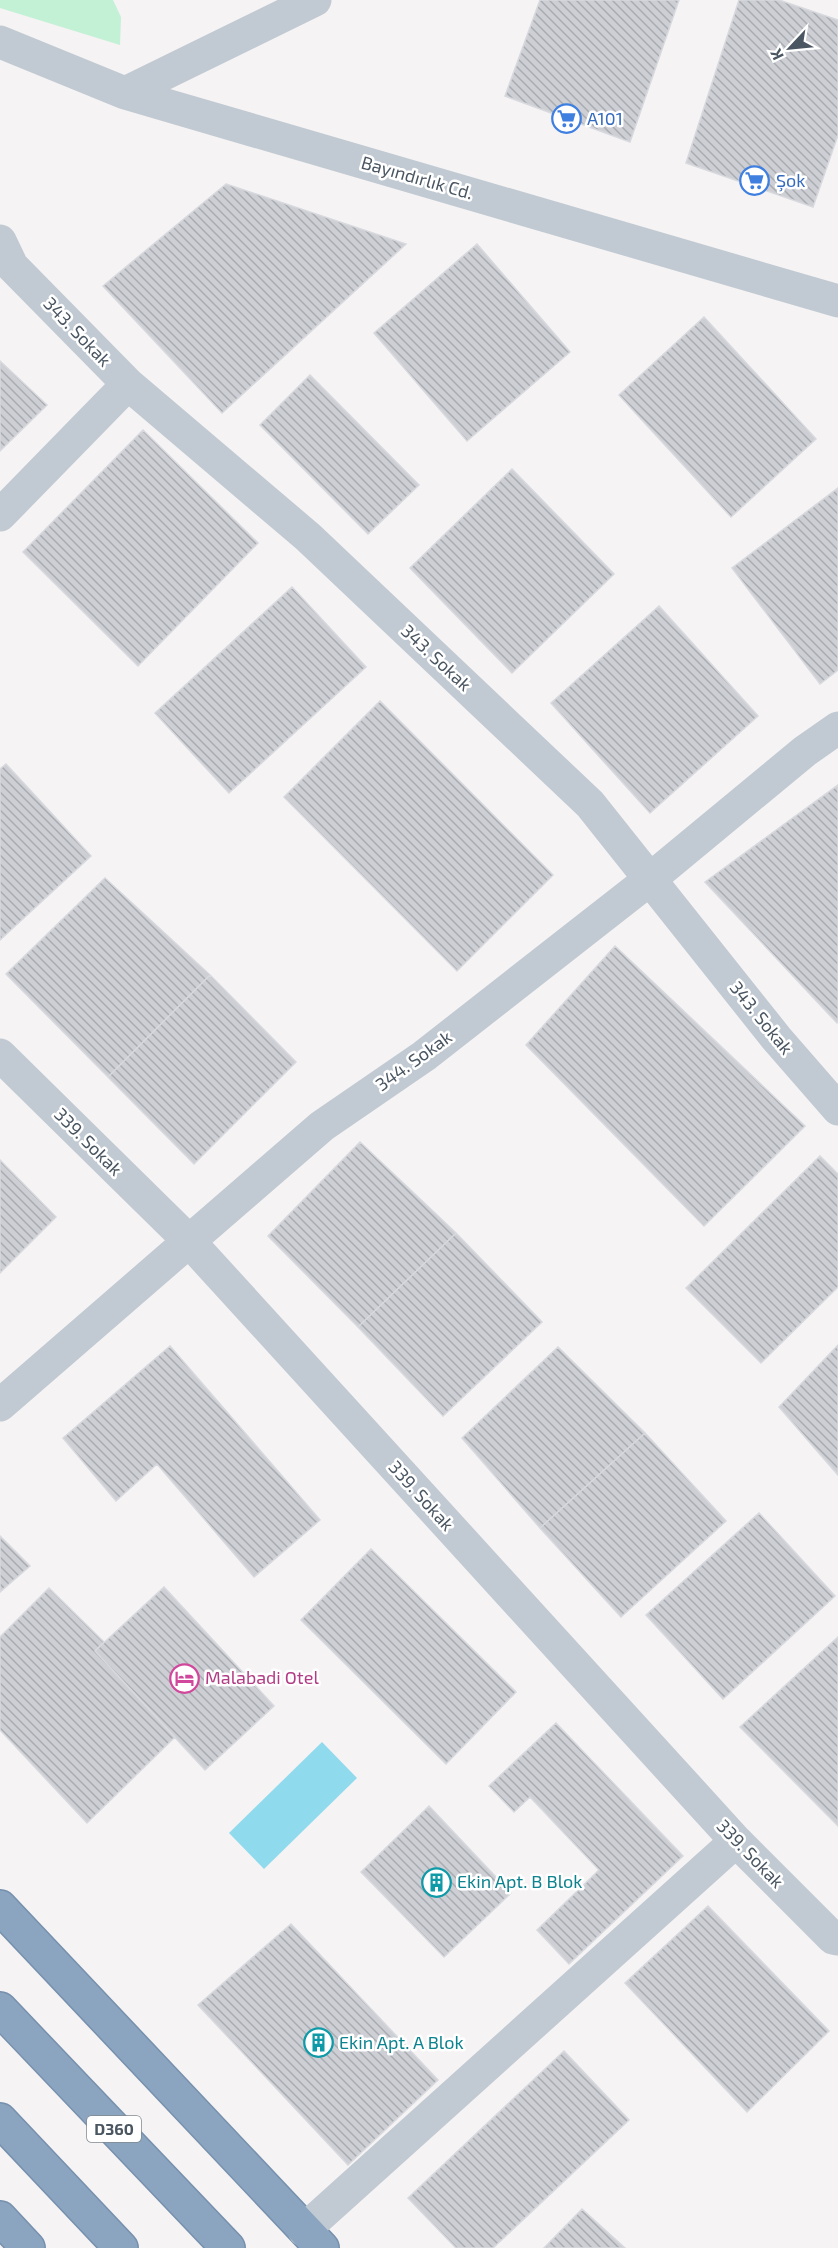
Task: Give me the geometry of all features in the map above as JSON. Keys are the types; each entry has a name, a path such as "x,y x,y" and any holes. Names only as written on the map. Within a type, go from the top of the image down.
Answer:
{"highway":[{"path":"0,1907 313,2239"},
{"name":"D360","path":"0,2009 228,2248"},
{"path":"0,2120 121,2248"},
{"path":"0,2218 28,2248"}],"street":[{"path":"125,93 315,0"},
{"name":"Bayındırlık Cd.","path":"0,45 125,93 838,301"},
{"name":"343. Sokak","path":"0,241 12,266 128,384 308,537 590,804 777,1039 838,1109"},
{"path":"0,515 128,384"},
{"name":"344. Sokak","path":"0,1405 322,1126 424,1056 649,880 805,751 838,728"},
{"name":"339. Sokak","path":"0,1055 188,1240 736,1841 833,1938 838,1939"},
{"path":"313,2239 736,1841"}],"green space":[{"path":"0,0 113,0 121,17 120,45 0,8"}],"water":[{"path":"322,1742 357,1778 264,1869 229,1833"}],"building":[{"path":"540,0 679,0 630,142 505,96"},
{"path":"739,0 779,0 838,20 838,135 813,207 686,163"},
{"path":"226,184 406,244 222,413 103,286"},
{"path":"477,244 570,352 467,441 374,333"},
{"path":"704,317 816,439 731,517 619,395"},
{"path":"0,361 47,405 0,451"},
{"path":"310,375 419,485 368,534 260,425"},
{"path":"143,430 258,543 138,666 23,552"},
{"path":"512,469 614,574 512,673 410,568"},
{"path":"838,488 838,670 820,684 732,568"},
{"path":"292,587 366,667 229,793 155,713"},
{"path":"659,606 758,716 650,813 551,703"},
{"path":"380,701 553,875 457,971 284,797"},
{"path":"6,764 91,856 0,940 0,769"},
{"path":"838,785 838,1022 837,1023 705,882"},
{"path":"105,878 210,975 108,1077 6,974"},
{"path":"615,946 805,1126 704,1226 526,1045"},
{"path":"210,975 296,1062 194,1164 108,1077"},
{"path":"360,1142 456,1233 358,1327 268,1236"},
{"path":"820,1156 838,1174 838,1287 761,1363 686,1288"},
{"path":"0,1160 56,1217 0,1273"},
{"path":"456,1233 542,1322 443,1416 358,1327"},
{"path":"838,1345 838,1475 779,1407"},
{"path":"170,1346 320,1520 254,1577 157,1464 116,1501 63,1438"},
{"path":"558,1347 645,1433 540,1528 462,1438"},
{"path":"645,1433 726,1521 621,1617 540,1528"},
{"path":"759,1513 835,1596 723,1699 646,1615"},
{"path":"0,1536 30,1566 0,1592"},
{"path":"371,1549 516,1692 446,1764 301,1620"},
{"name":"Malabadi Otel","path":"164,1587 274,1706 205,1770 95,1651"},
{"path":"49,1588 104,1642 95,1651 175,1737 87,1823 0,1730 0,1637"},
{"path":"838,1637 838,1826 740,1727"},
{"path":"556,1723 683,1856 569,1964 537,1930 599,1870 530,1797 514,1812 489,1786"},
{"name":"Ekin Apt. B Blok","path":"429,1806 511,1893 444,1957 361,1872"},
{"path":"708,1906 829,2031 747,2112 625,1983"},
{"name":"Ekin Apt. A Blok","path":"291,1924 438,2080 348,2165 198,2005"},
{"path":"564,2051 629,2120 493,2248 456,2248 408,2198"},
{"path":"582,2209 625,2248 544,2248"}],"place":[{"name":"A101","path":"566,119"},
{"name":"Şok","path":"755,181"},
{"name":"Malabadi Otel","path":"184,1678"},
{"name":"Ekin Apt. B Blok","path":"436,1882"},
{"name":"Ekin Apt. A Blok","path":"318,2043"}]}
